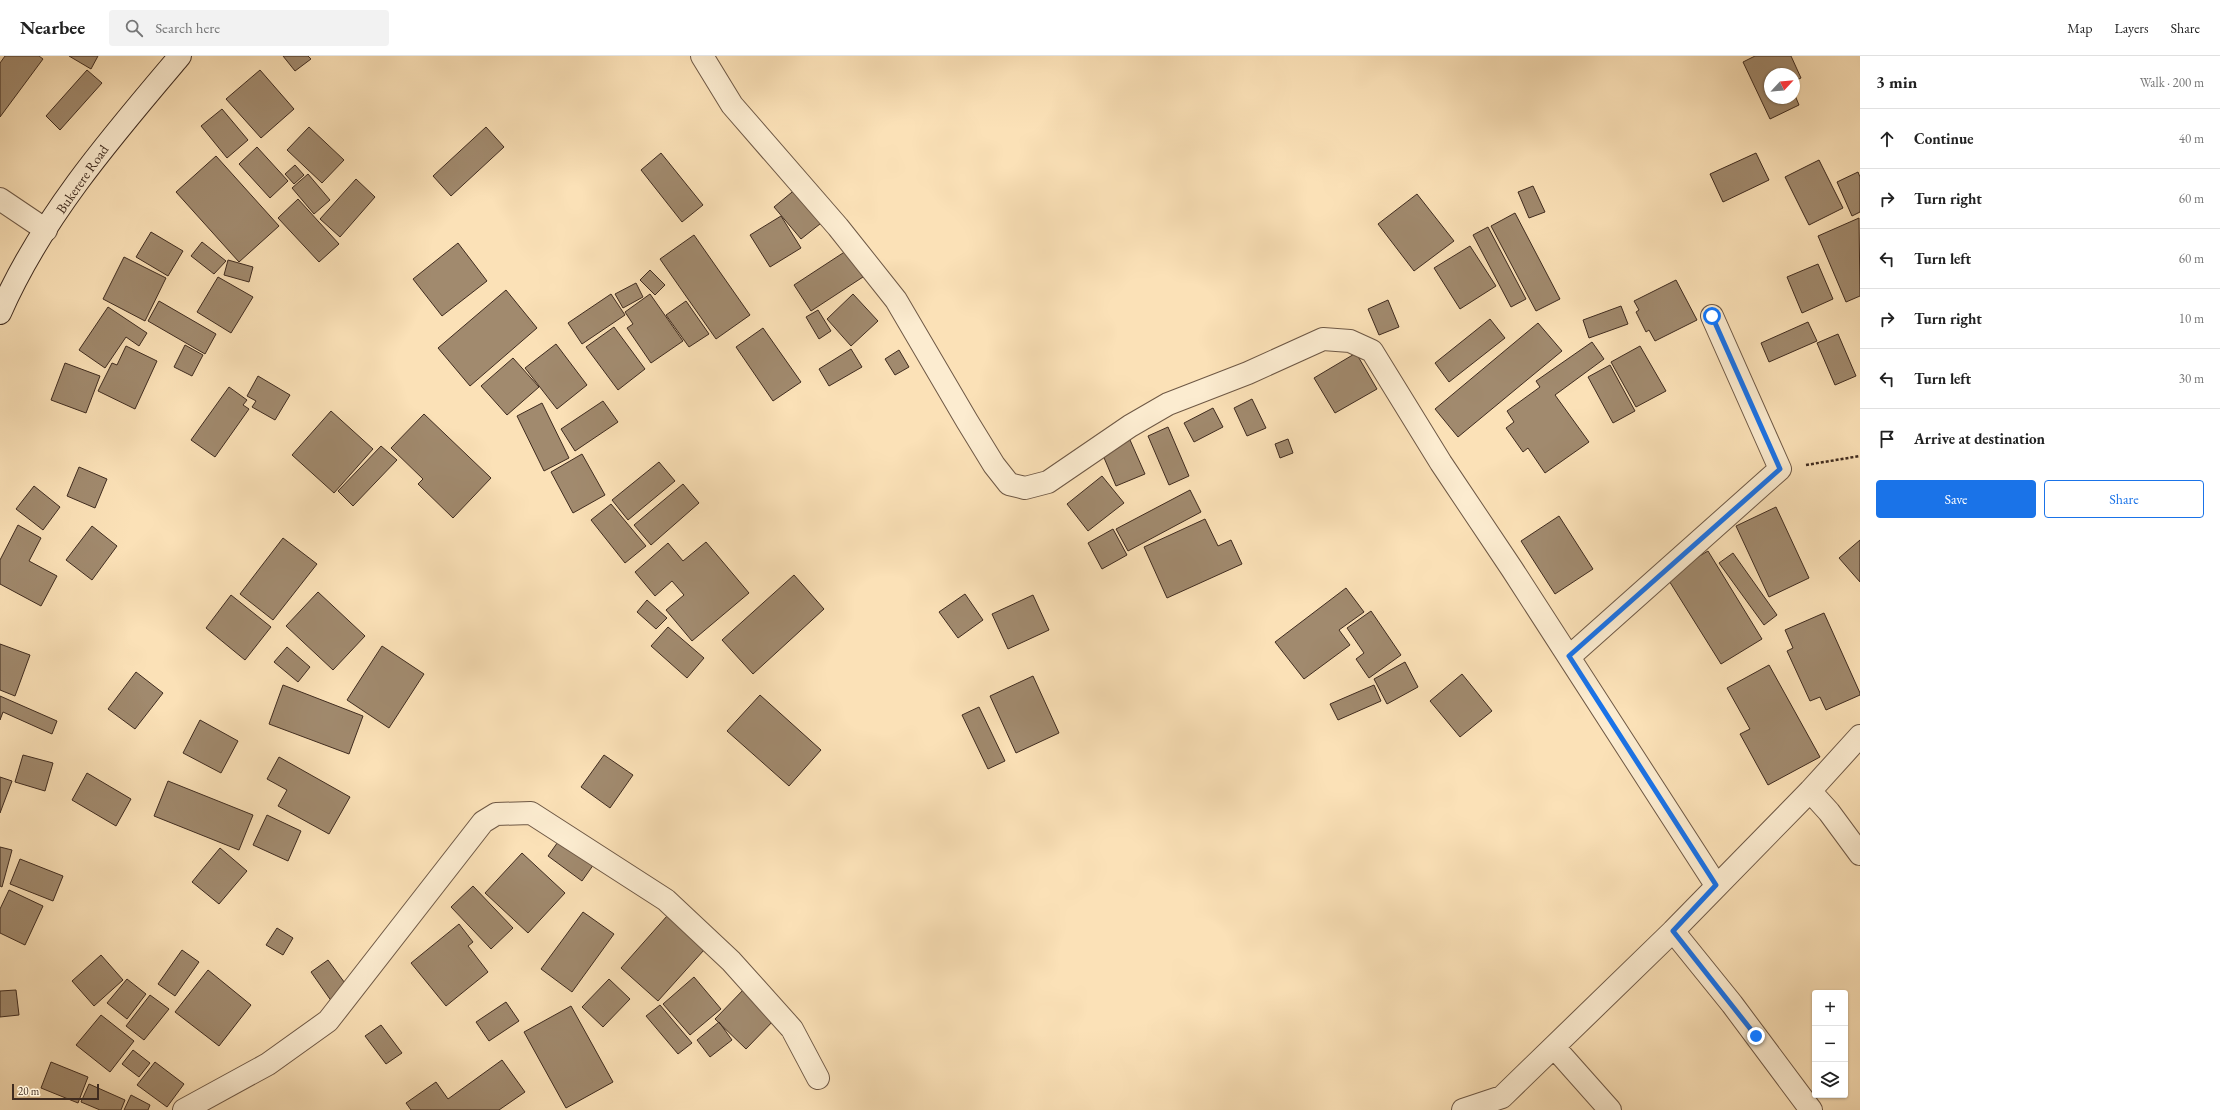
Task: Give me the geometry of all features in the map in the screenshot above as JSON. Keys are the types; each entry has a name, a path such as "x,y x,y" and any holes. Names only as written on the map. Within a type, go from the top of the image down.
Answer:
{"street":[{"name":"Bukerere Road","path":"0,313 12,286 46,230 113,134 180,56"},
{"path":"702,56 732,105 838,227 896,300 994,465 1010,484 1025,488 1048,482 1130,426 1168,404 1248,373 1323,339 1350,341 1372,351 1441,463 1569,656 1716,885"},
{"path":"0,199 46,230"},
{"path":"1569,656 1780,469 1712,316"},
{"path":"1463,1110 1502,1097 1673,931 1716,885 1810,791 1860,736"},
{"path":"1810,791 1829,812 1860,854"},
{"path":"184,1110 268,1064 328,1021 483,822 496,814 531,813 666,900 731,960 792,1028 818,1078"},
{"path":"1673,931 1732,1004 1811,1110"},
{"path":"1554,1047 1610,1110"}],"path":[{"path":"1780,469 1860,456"}],"building":[{"path":"5,56 39,56 43,59 0,117 0,63"},
{"path":"69,56 98,56 91,69"},
{"path":"283,56 308,56 311,59 295,71"},
{"path":"1755,56 1791,56 1796,68 1764,68 1764,104 1799,105 1770,119 1743,62"},
{"path":"87,70 102,83 60,130 46,116"},
{"path":"260,70 294,109 261,138 226,99"},
{"path":"222,109 248,140 227,158 201,126"},
{"path":"309,127 344,160 322,183 287,150"},
{"path":"486,127 504,147 451,196 433,176"},
{"path":"257,147 288,181 270,198 239,164"},
{"path":"661,153 703,205 682,222 641,170"},
{"path":"1756,153 1769,180 1723,202 1710,174"},
{"path":"216,156 279,226 239,262 176,192"},
{"path":"1819,160 1843,208 1809,225 1785,177"},
{"path":"295,165 304,175 294,184 285,174"},
{"path":"1858,172 1860,177 1860,212 1852,216 1837,182"},
{"path":"308,174 330,200 314,214 292,188"},
{"path":"356,179 375,197 340,237 320,219"},
{"path":"1533,186 1545,212 1529,218 1518,192"},
{"path":"797,188 825,220 801,239 774,207"},
{"path":"1417,194 1454,241 1414,271 1378,224"},
{"path":"298,199 339,244 319,262 278,218"},
{"path":"1515,213 1560,299 1536,311 1491,226"},
{"path":"781,216 801,248 770,267 750,235"},
{"path":"1859,218 1860,296 1846,302 1818,236"},
{"path":"1488,227 1526,299 1511,307 1473,235"},
{"path":"151,232 183,251 168,276 136,257"},
{"path":"694,235 750,315 716,339 660,259"},
{"path":"202,242 226,261 214,274 191,256"},
{"path":"458,243 487,281 442,316 413,279"},
{"path":"1470,246 1496,286 1460,309 1434,268"},
{"path":"846,251 863,277 811,311 794,285"},
{"path":"124,257 166,278 145,321 103,299"},
{"path":"228,260 253,267 249,282 224,275"},
{"path":"1818,264 1833,299 1802,313 1787,277"},
{"path":"650,270 665,285 655,295 640,280"},
{"path":"218,277 253,297 231,333 197,312"},
{"path":"1676,280 1697,320 1655,341 1649,330 1646,332 1636,312 1639,310 1634,301"},
{"path":"636,283 643,297 623,308 615,294"},
{"path":"506,290 537,328 470,386 438,348"},
{"path":"611,294 625,315 582,344 568,323"},
{"path":"650,294 683,341 651,363 627,328 633,324 625,312"},
{"path":"853,294 878,321 851,346 827,319"},
{"path":"1388,300 1399,327 1379,335 1368,309"},
{"path":"159,301 216,334 205,354 148,321"},
{"path":"686,301 709,334 689,347 666,315"},
{"path":"1621,306 1628,324 1589,338 1583,320"},
{"path":"108,307 147,333 139,346 126,337 105,368 79,350"},
{"path":"818,310 831,331 819,339 806,317"},
{"path":"1490,319 1505,338 1449,382 1435,363"},
{"path":"1808,322 1817,341 1769,362 1761,343"},
{"path":"1538,323 1562,351 1458,437 1435,409"},
{"path":"614,327 645,369 618,390 586,347"},
{"path":"763,328 801,382 773,401 736,347"},
{"path":"1838,334 1856,376 1835,385 1817,343"},
{"path":"1592,342 1604,359 1555,395 1589,442 1545,473 1528,448 1523,452 1506,428 1514,422 1507,411 1540,387 1536,381"},
{"path":"556,344 587,385 557,409 525,368"},
{"path":"185,345 203,355 192,376 174,367"},
{"path":"126,346 157,361 135,409 98,391 112,363 117,365"},
{"path":"1640,346 1666,391 1636,407 1611,362"},
{"path":"851,349 862,367 829,386 819,369"},
{"path":"899,350 909,367 895,375 885,359"},
{"path":"1356,353 1377,389 1335,413 1314,378"},
{"path":"513,358 539,387 507,415 481,386"},
{"path":"65,363 100,376 86,413 51,400"},
{"path":"1610,365 1635,411 1613,423 1588,377"},
{"path":"258,376 290,395 275,420 252,407 256,401 247,396"},
{"path":"229,387 247,400 243,405 249,409 215,457 191,440"},
{"path":"1252,399 1266,428 1247,436 1234,408"},
{"path":"603,401 618,422 575,451 561,429"},
{"path":"542,403 569,458 544,471 517,416"},
{"path":"1213,408 1223,427 1194,442 1184,423"},
{"path":"331,411 373,449 334,493 292,455"},
{"path":"424,414 491,478 453,518 418,484 423,479 391,448"},
{"path":"1168,427 1189,476 1169,485 1148,436"},
{"path":"1288,439 1293,453 1280,458 1275,444"},
{"path":"1130,440 1145,474 1116,486 1102,453"},
{"path":"381,446 397,460 353,506 338,491"},
{"path":"582,454 605,495 573,513 551,472"},
{"path":"659,462 675,481 628,520 612,500"},
{"path":"79,467 107,479 95,508 67,496"},
{"path":"1102,476 1124,503 1088,531 1067,504"},
{"path":"683,484 699,503 651,545 634,525"},
{"path":"34,486 60,507 43,530 16,509"},
{"path":"1190,490 1201,512 1128,551 1116,529"},
{"path":"611,504 646,546 625,563 591,520"},
{"path":"1776,507 1809,578 1769,597 1736,526"},
{"path":"1559,516 1593,569 1555,594 1521,541"},
{"path":"1205,519 1218,546 1231,540 1242,564 1167,598 1144,547"},
{"path":"18,525 41,538 29,561 57,576 41,606 0,584 0,560"},
{"path":"92,526 117,546 92,580 66,560"},
{"path":"1113,529 1127,555 1102,569 1088,543"},
{"path":"283,538 317,564 273,620 240,594"},
{"path":"1860,540 1860,582 1839,558"},
{"path":"706,542 749,593 692,641 666,610 684,595 672,581 655,596 635,572 668,543 683,561"},
{"path":"1708,551 1762,639 1721,664 1666,576"},
{"path":"1733,553 1777,615 1764,625 1719,563"},
{"path":"794,575 824,609 753,674 722,640"},
{"path":"1346,588 1364,612 1339,630 1350,645 1304,679 1275,642"},
{"path":"318,592 365,636 333,670 286,626"},
{"path":"965,594 983,620 958,638 939,612"},
{"path":"231,595 271,627 245,660 206,628"},
{"path":"1033,595 1049,630 1008,649 992,614"},
{"path":"647,600 667,618 656,629 637,612"},
{"path":"1371,611 1401,655 1369,678 1356,659 1364,653 1347,628"},
{"path":"1824,613 1860,693 1860,695 1826,710 1820,697 1810,701 1787,651 1793,648 1785,630"},
{"path":"668,627 704,658 687,678 651,646"},
{"path":"0,644 30,655 15,696 0,690"},
{"path":"382,646 424,674 389,728 347,700"},
{"path":"287,647 310,667 298,682 274,662"},
{"path":"1405,662 1418,687 1387,704 1374,679"},
{"path":"1769,665 1820,757 1768,785 1740,734 1750,729 1727,688"},
{"path":"136,672 163,693 135,729 108,709"},
{"path":"1462,674 1492,711 1460,737 1430,701"},
{"path":"1033,676 1059,733 1016,753 990,696"},
{"path":"283,685 363,716 349,754 269,724"},
{"path":"1374,685 1381,701 1338,720 1330,704"},
{"path":"760,695 821,750 789,786 727,731"},
{"path":"0,696 57,721 52,734 3,712 0,720"},
{"path":"979,707 1005,761 988,769 962,715"},
{"path":"200,720 238,741 221,773 183,753"},
{"path":"23,755 53,763 45,791 15,782"},
{"path":"604,755 633,775 610,808 581,787"},
{"path":"279,757 350,797 329,834 278,806 287,790 267,779"},
{"path":"87,773 131,799 116,826 72,800"},
{"path":"0,777 12,781 0,813"},
{"path":"168,781 253,815 239,850 154,816"},
{"path":"267,815 301,831 288,861 253,845"},
{"path":"560,839 594,864 582,881 548,856"},
{"path":"0,847 12,850 2,887 0,886"},
{"path":"220,848 247,871 219,904 192,882"},
{"path":"522,853 565,893 528,933 485,893"},
{"path":"20,859 63,876 53,901 10,884"},
{"path":"473,886 513,928 491,949 451,907"},
{"path":"9,890 43,906 25,945 0,933 0,909"},
{"path":"583,912 614,934 572,992 541,969"},
{"path":"667,916 704,950 658,1001 621,968"},
{"path":"459,924 473,942 468,946 488,972 446,1006 411,963"},
{"path":"277,928 293,938 283,955 266,945"},
{"path":"182,950 199,962 175,996 158,984"},
{"path":"101,955 123,980 94,1006 72,981"},
{"path":"328,960 350,990 332,1002 311,972"},
{"path":"208,970 251,1005 219,1046 175,1012"},
{"path":"694,977 721,1009 690,1035 663,1004"},
{"path":"127,979 146,994 127,1019 107,1003"},
{"path":"609,979 630,999 603,1027 582,1007"},
{"path":"746,987 777,1017 746,1049 715,1019"},
{"path":"16,990 19,1015 0,1017 0,991"},
{"path":"150,995 169,1009 144,1040 126,1026"},
{"path":"506,1002 519,1021 489,1041 476,1022"},
{"path":"660,1005 692,1043 678,1054 646,1016"},
{"path":"571,1006 613,1082 566,1108 524,1032"},
{"path":"101,1015 134,1041 110,1072 76,1045"},
{"path":"719,1022 732,1040 710,1057 697,1040"},
{"path":"381,1025 402,1053 386,1064 365,1036"},
{"path":"133,1050 150,1063 139,1077 122,1064"},
{"path":"502,1060 525,1092 499,1110 411,1110 406,1103 436,1082 448,1099"},
{"path":"51,1062 88,1077 78,1103 41,1088"},
{"path":"155,1062 184,1084 167,1107 137,1085"},
{"path":"89,1084 125,1100 121,1110 100,1110 81,1102"},
{"path":"131,1095 150,1105 148,1110 124,1110"}],"route":[{"path":"1712,316 1780,469 1569,656 1716,885 1673,931 1756,1036"}]}
